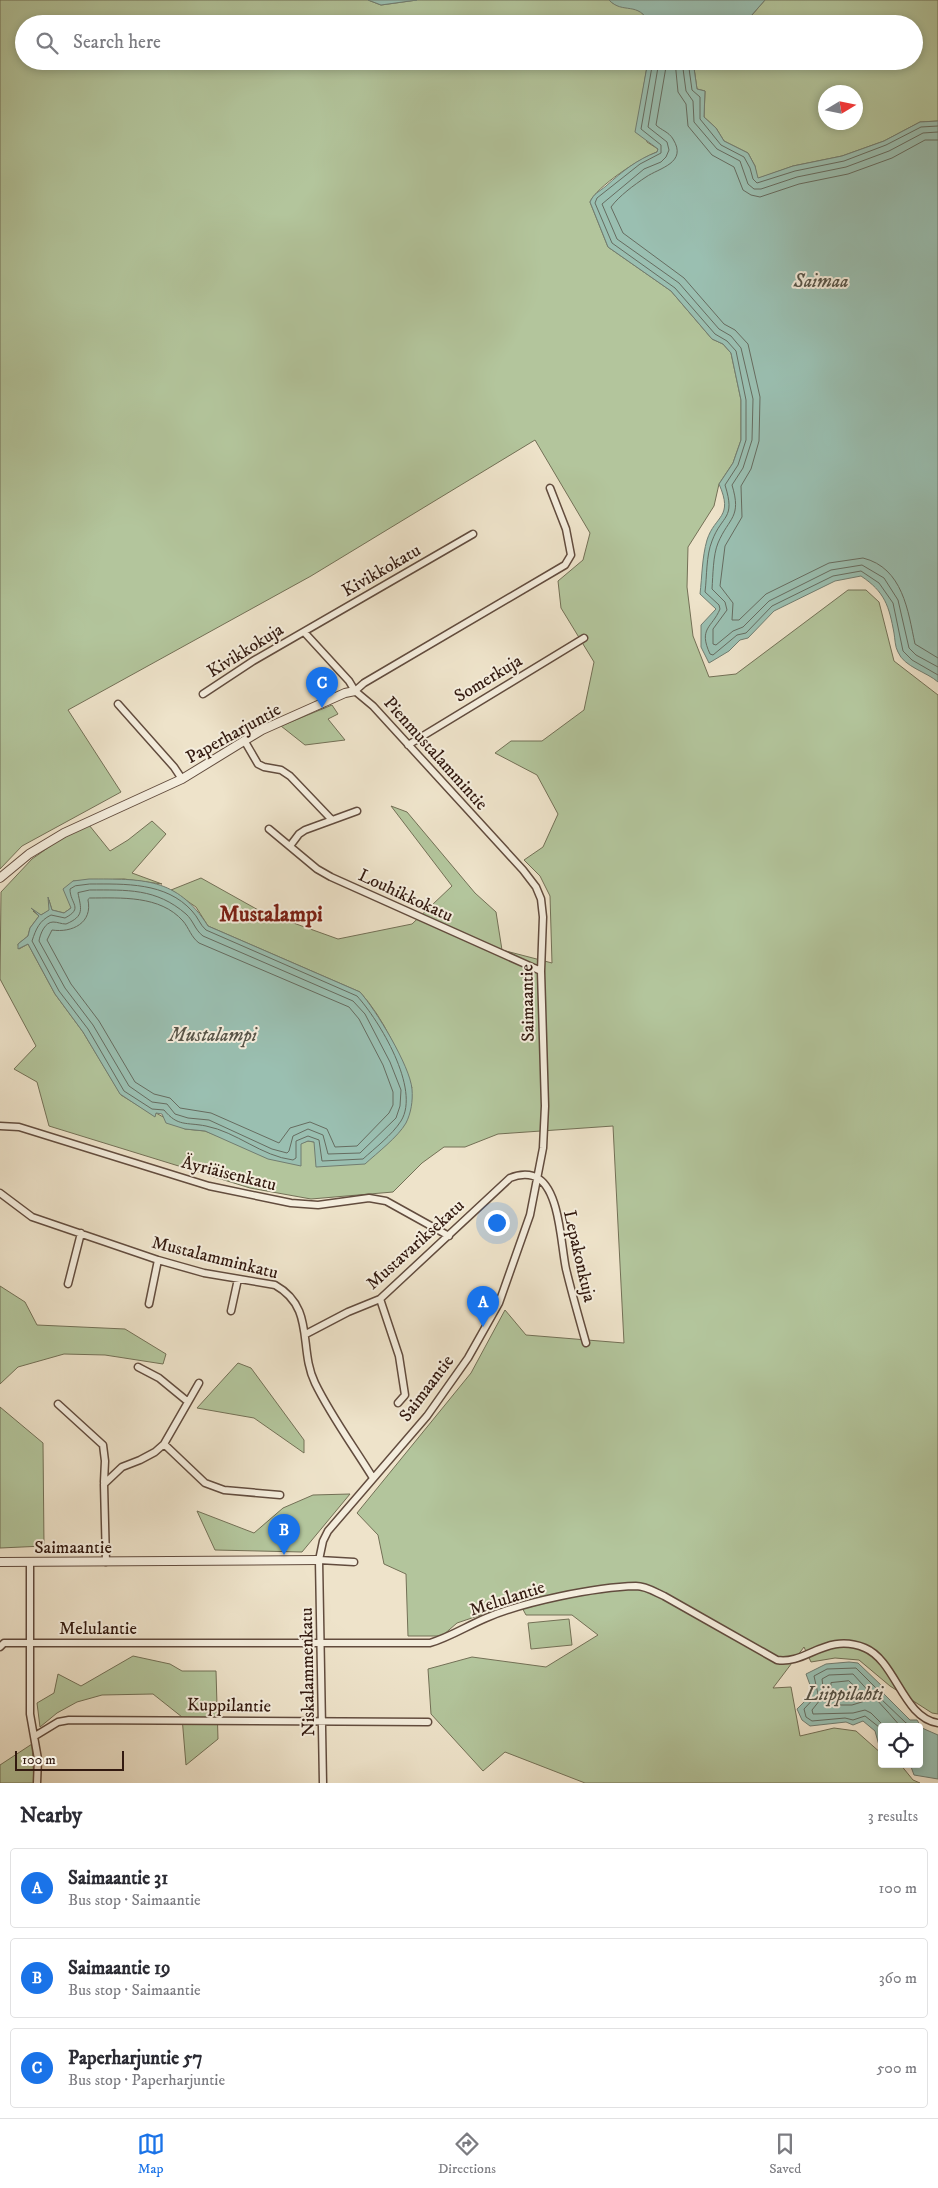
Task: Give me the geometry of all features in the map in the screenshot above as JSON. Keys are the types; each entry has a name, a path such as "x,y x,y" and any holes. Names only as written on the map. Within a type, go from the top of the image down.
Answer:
{"street":[{"name":"Paperharjuntie","path":"0,878 29,854 64,833 182,779 244,740 320,704 355,691 364,683 566,565 571,555 566,529 550,488"},
{"name":"Kivikkokatu","path":"304,632 473,534"},
{"name":"Pienmustalammintie","path":"304,632 349,681 355,691 364,697 523,870 536,887 540,899"},
{"name":"Kivikkokuja","path":"203,694 253,661 304,632"},
{"name":"Somerkuja","path":"408,745 584,638"},
{"path":"118,704 168,760 182,779"},
{"path":"244,740 258,764 281,770 290,776 332,820"},
{"path":"290,846 305,830 357,811"},
{"name":"Louhikkokatu","path":"269,829 318,869 331,877 541,971"},
{"name":"Saimaantie","path":"0,1562 319,1560 323,1542 328,1531 449,1387 488,1324 509,1276 530,1215 539,1178 545,1106 541,971 543,917 540,899"},
{"name":"Äyriäisenkatu","path":"0,1126 19,1127 209,1186 238,1193 318,1205 369,1198 386,1200 449,1236"},
{"name":"Mustavariksekatu","path":"306,1334 348,1312 380,1299 510,1178 518,1174 539,1178"},
{"name":"Lepakonkuja","path":"539,1178 547,1188 552,1200 566,1267 586,1343"},
{"name":"Mustalamminkatu","path":"0,1193 32,1217 158,1260 204,1273 275,1284 288,1292 295,1303 306,1334 312,1376 372,1478"},
{"path":"68,1284 82,1234"},
{"path":"150,1304 158,1260"},
{"path":"231,1311 238,1278"},
{"path":"380,1299 404,1375 405,1395 398,1403"},
{"path":"138,1367 159,1378 187,1401"},
{"path":"104,1484 122,1467 140,1460 164,1444 199,1383"},
{"path":"58,1404 93,1434 103,1446 105,1461 106,1562"},
{"path":"164,1444 206,1483 224,1490 280,1495"},
{"path":"319,1560 354,1562"},
{"name":"Niskalammenkatu","path":"319,1560 322,1643 322,1783"},
{"path":"30,1562 30,1714 38,1759 37,1783"},
{"name":"Melulantie","path":"0,1647 4,1643 430,1643 441,1640 487,1617 522,1606 584,1593 637,1586 664,1596 776,1660 793,1660 819,1647 841,1643 865,1648 880,1657 906,1697 924,1719 938,1723"},
{"name":"Kuppilantie","path":"35,1736 58,1722 69,1720 428,1722"}],"shaded area":[{"path":"0,0 368,0 381,5 417,0 609,0 625,7 636,7 644,15 15,15 15,70 646,70 640,108 647,142 658,149 657,152 640,160 609,181 590,202 608,247 671,291 712,339 723,344 731,353 741,400 741,440 733,463 719,484 714,506 688,547 687,587 693,636 709,677 736,674 848,590 866,590 879,602 894,661 938,695 938,1714 932,1713 890,1686 859,1660 835,1658 811,1662 804,1647 773,1688 791,1687 800,1736 834,1728 856,1731 878,1750 878,1768 903,1768 913,1780 920,1783 585,1783 505,1752 483,1771 431,1714 428,1669 472,1657 546,1667 598,1635 572,1615 526,1615 519,1602 457,1623 442,1636 408,1636 406,1574 384,1564 378,1535 357,1513 471,1373 505,1310 526,1335 624,1343 613,1126 498,1134 465,1147 444,1147 422,1163 393,1192 311,1199 250,1188 49,1126 37,1082 14,1069 36,1046 0,979 1,892 32,859 59,840 89,825 110,851 128,840 152,821 166,834 132,873 162,884 124,879 73,881 71,908 64,913 52,910 49,900 50,910 41,915 33,911 39,916 30,928 28,936 18,944 19,949 28,944 55,994 83,1032 121,1095 155,1116 156,1113 185,1129 205,1131 233,1142 314,1142 412,1088 384,1026 360,992 208,926 196,907 171,890 201,878 260,911 338,939 412,924 452,886 391,806 407,812 475,893 496,912 502,950 552,963 550,896 540,876 524,860 543,847 558,814 537,775 495,753 511,741 542,741 584,710 594,662 561,608 558,581 583,560 590,533 535,440 311,576 68,710 121,792 22,846 0,869"},
{"path":"765,0 938,0 938,121 920,122 884,141 842,156 793,166 757,179 755,166 748,153 724,141 716,128 704,117 705,91 697,89 694,70 923,70 923,15 752,15"},
{"path":"332,705 338,714 328,719 345,740 305,745 281,726"},
{"path":"0,1286 25,1302 37,1325 125,1329 166,1354 163,1364 105,1355 64,1354 18,1367 0,1384"},
{"path":"238,1363 251,1368 304,1440 304,1453 254,1418 197,1408"},
{"path":"0,1407 43,1443 44,1546 0,1548"},
{"path":"350,1494 302,1552 215,1550 197,1511 254,1533 283,1508 313,1495"},
{"path":"569,1619 572,1645 531,1649 528,1623"},
{"path":"133,1656 170,1664 182,1671 216,1671 218,1739 186,1765 182,1717 153,1694 102,1695 77,1702 57,1713 40,1727 37,1703 54,1693 58,1674 81,1686"},
{"path":"32,1744 34,1783 0,1783 0,1765"}],"water":[{"path":"368,0 417,0 381,5"},
{"path":"609,0 765,0 752,15 643,15 635,10 614,4"},
{"name":"Saimaa","path":"646,70 694,70 697,89 705,91 704,117 716,128 724,141 748,153 755,166 758,178 793,166 842,156 884,141 920,122 938,121 938,682 905,662 901,657 896,648 890,615 885,600 876,588 861,576 835,581 774,611 748,638 740,640 729,651 709,663 701,647 701,625 716,609 700,594 703,560 710,532 724,510 725,504 719,484 733,463 741,440 741,400 731,353 723,344 712,339 671,291 608,247 590,202 595,195 636,162 657,152 658,149 635,132"},
{"name":"Mustalampi","path":"126,879 157,884 184,898 208,926 360,992 375,1012 391,1039 410,1079 412,1089 411,1107 406,1123 393,1139 365,1164 316,1167 314,1142 308,1141 301,1144 301,1166 268,1159 205,1131 185,1129 166,1123 162,1114 156,1113 155,1117 120,1094 83,1032 55,994 28,944 18,949 18,944 28,936 30,928 39,916 31,908 41,915 49,910 48,897 52,910 64,913 71,908 63,889 73,881"},
{"name":"Liippilahti","path":"858,1663 882,1686 884,1694 910,1720 917,1720 919,1723 878,1723 878,1742 875,1731 863,1721 853,1725 846,1722 810,1726 802,1720 797,1709 813,1693 806,1674 826,1664"},
{"name":"Liippilahti","path":"923,1728 938,1735 938,1779 914,1775 911,1768 923,1768"}],"place":[{"name":"Paperharjuntie 57","path":"322,708"},
{"name":"Saimaantie 31","path":"483,1327"},
{"name":"Saimaantie 19","path":"284,1555"}],"district":[{"name":"Mustalampi","path":"271,913"}]}
